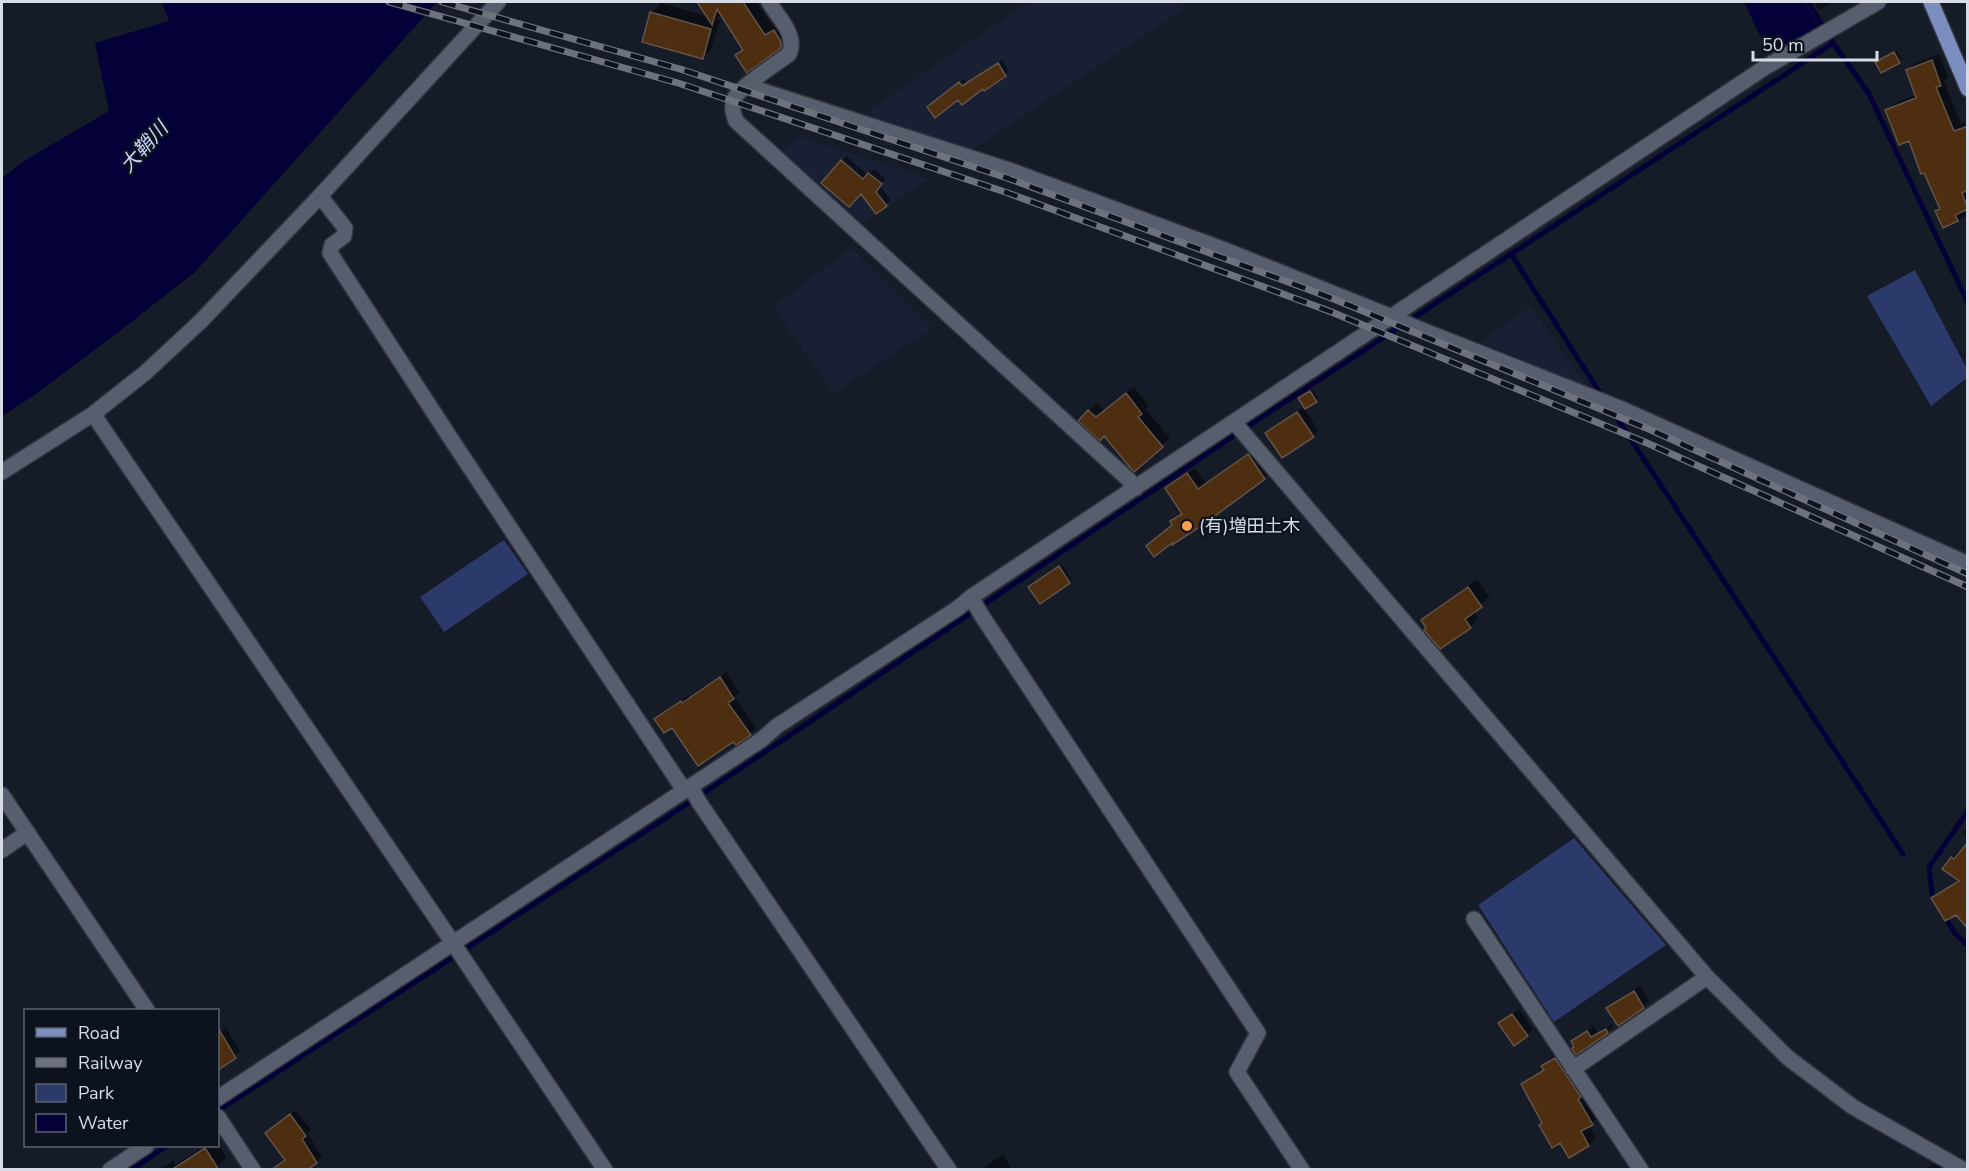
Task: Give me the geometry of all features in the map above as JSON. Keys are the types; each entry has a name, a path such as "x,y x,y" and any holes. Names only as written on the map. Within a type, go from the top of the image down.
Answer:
{"main road":[{"path":"1931,2 1968,89"}],"street":[{"path":"2,472 93,414 145,373 201,321 320,196 498,2"},
{"path":"769,2 792,39 793,47 789,54 736,97 732,110 736,121 1136,488"},
{"path":"219,1097 457,949 691,792 777,726 972,599 1136,488 1239,428 1395,318 1764,69 1821,33 1878,2"},
{"path":"747,86 1012,171 1225,250 1622,409 1968,564"},
{"path":"320,196 345,228 345,236 332,245 330,253 451,439 949,1170"},
{"path":"93,414 457,949 604,1170"},
{"path":"1239,428 1707,977 1786,1057 1844,1100 1964,1170"},
{"path":"972,599 1258,1033 1237,1072 1302,1170"},
{"path":"2,795 146,1009"},
{"path":"2,850 27,833"},
{"path":"1474,919 1641,1170"},
{"path":"1573,1069 1707,977"},
{"path":"219,1119 253,1170"},
{"path":"110,1170 144,1147"}],"shaded area":[{"path":"1029,2 1181,2 1185,8 972,150 865,113"},
{"path":"800,136 930,179 862,223 778,153"},
{"path":"851,248 933,328 834,393 773,307"},
{"path":"1530,306 1587,387 1481,342"}],"green space":[{"path":"1915,270 1967,369 1967,378 1931,406 1867,296"},
{"path":"504,540 528,574 444,632 420,597"},
{"path":"1574,838 1666,945 1554,1022 1478,905"}],"water":[{"name":"大鞘川","path":"162,2 437,2 195,272 33,396 2,416 2,178 29,158 109,111 95,43 169,21"},
{"path":"1744,2 1804,2 1820,27 1768,52"}],"building":[{"path":"697,2 743,2 765,35 774,30 781,42 781,48 747,73 735,55 743,50 717,9 712,25"},
{"path":"650,12 711,29 703,59 642,42"},
{"path":"1894,52 1900,63 1881,73 1875,62"},
{"path":"1932,60 1941,86 1936,87 1954,131 1968,126 1968,190 1962,193 1968,209 1955,215 1958,221 1943,228 1935,211 1940,209 1924,173 1921,174 1909,141 1899,145 1885,110 1916,98 1906,70"},
{"path":"998,63 1006,76 984,91 983,89 962,105 958,100 935,118 927,107 959,82 962,86"},
{"path":"841,160 863,179 868,173 882,184 876,192 887,206 876,214 861,194 849,207 821,183"},
{"path":"1310,391 1317,402 1305,409 1298,398"},
{"path":"1126,393 1142,414 1138,417 1163,447 1134,472 1104,436 1100,441 1078,421 1088,410 1096,417"},
{"path":"1297,412 1314,437 1282,458 1265,433"},
{"path":"1248,454 1265,479 1154,557 1146,546 1172,525 1170,521 1182,514 1165,488 1187,473 1198,489"},
{"path":"1059,566 1070,583 1040,604 1028,587"},
{"path":"1468,587 1482,607 1465,619 1471,628 1440,649 1424,630 1426,628 1421,620"},
{"path":"720,677 734,699 728,703 751,735 736,745 733,742 698,766 672,728 664,733 654,719"},
{"path":"1968,842 1968,929 1956,915 1945,921 1931,898 1959,881 1942,869 1951,857 1954,859"},
{"path":"1634,991 1644,1008 1618,1026 1606,1008"},
{"path":"1512,1014 1528,1036 1514,1046 1498,1023"},
{"path":"1606,1029 1608,1033 1576,1055 1571,1041 1587,1031 1591,1037"},
{"path":"219,1030 236,1058 219,1069"},
{"path":"1555,1058 1581,1097 1578,1099 1593,1125 1581,1131 1589,1146 1569,1158 1560,1143 1552,1148 1539,1125 1542,1123 1521,1084 1544,1070 1541,1066"},
{"path":"290,1114 306,1136 302,1139 317,1163 307,1170 271,1170 285,1160 265,1133"},
{"path":"205,1148 219,1170 171,1170"}],"waterway":[{"path":"1808,2 1826,31"},
{"path":"1832,41 1869,94 1968,303"},
{"path":"219,1110 704,793 1250,425 1833,43"},
{"path":"1511,254 1602,396"},
{"path":"1611,409 1903,854"},
{"path":"1936,901 1932,894 1929,867 1968,811"},
{"path":"1943,914 1954,932 1968,946"},
{"path":"131,1170 166,1147"}],"railway":[{"path":"389,2 678,83 1008,193 1329,311 1647,443 1968,587"},
{"path":"442,2 680,69 1010,179 1334,299 1651,430 1968,574"}],"place":[{"name":"(有)増田土木","path":"1187,526"}]}
